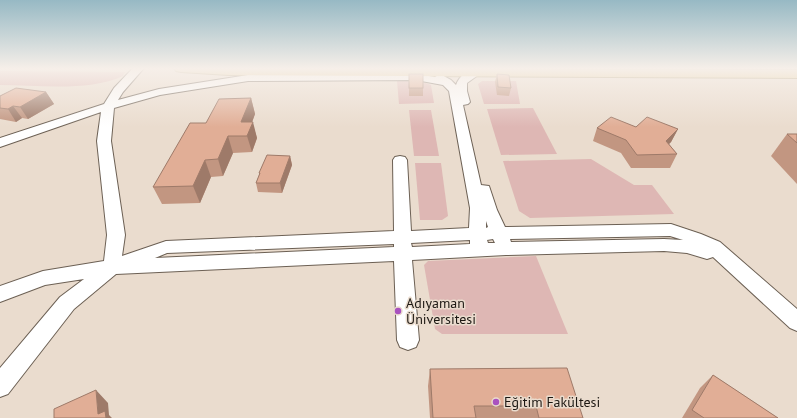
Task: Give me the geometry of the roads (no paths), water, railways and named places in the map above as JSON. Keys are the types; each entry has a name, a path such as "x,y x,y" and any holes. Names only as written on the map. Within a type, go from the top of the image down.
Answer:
{"street":[{"path":"112,267 116,235 104,141 108,106 120,88"},
{"path":"0,143 108,106 159,92 188,88"},
{"path":"452,88 454,90 478,208 479,242"},
{"path":"460,88 489,210 503,241"},
{"path":"400,160 402,246 408,340"},
{"path":"0,294 43,278 112,267 156,266 402,246 503,241 675,245 706,252 737,267 797,322"},
{"path":"0,386 67,303 112,267 166,246 402,246"}],"place":[{"name":"Adıyaman Üniversitesi","path":"398,311"},
{"name":"Eğitim Fakültesi","path":"496,402"}]}
